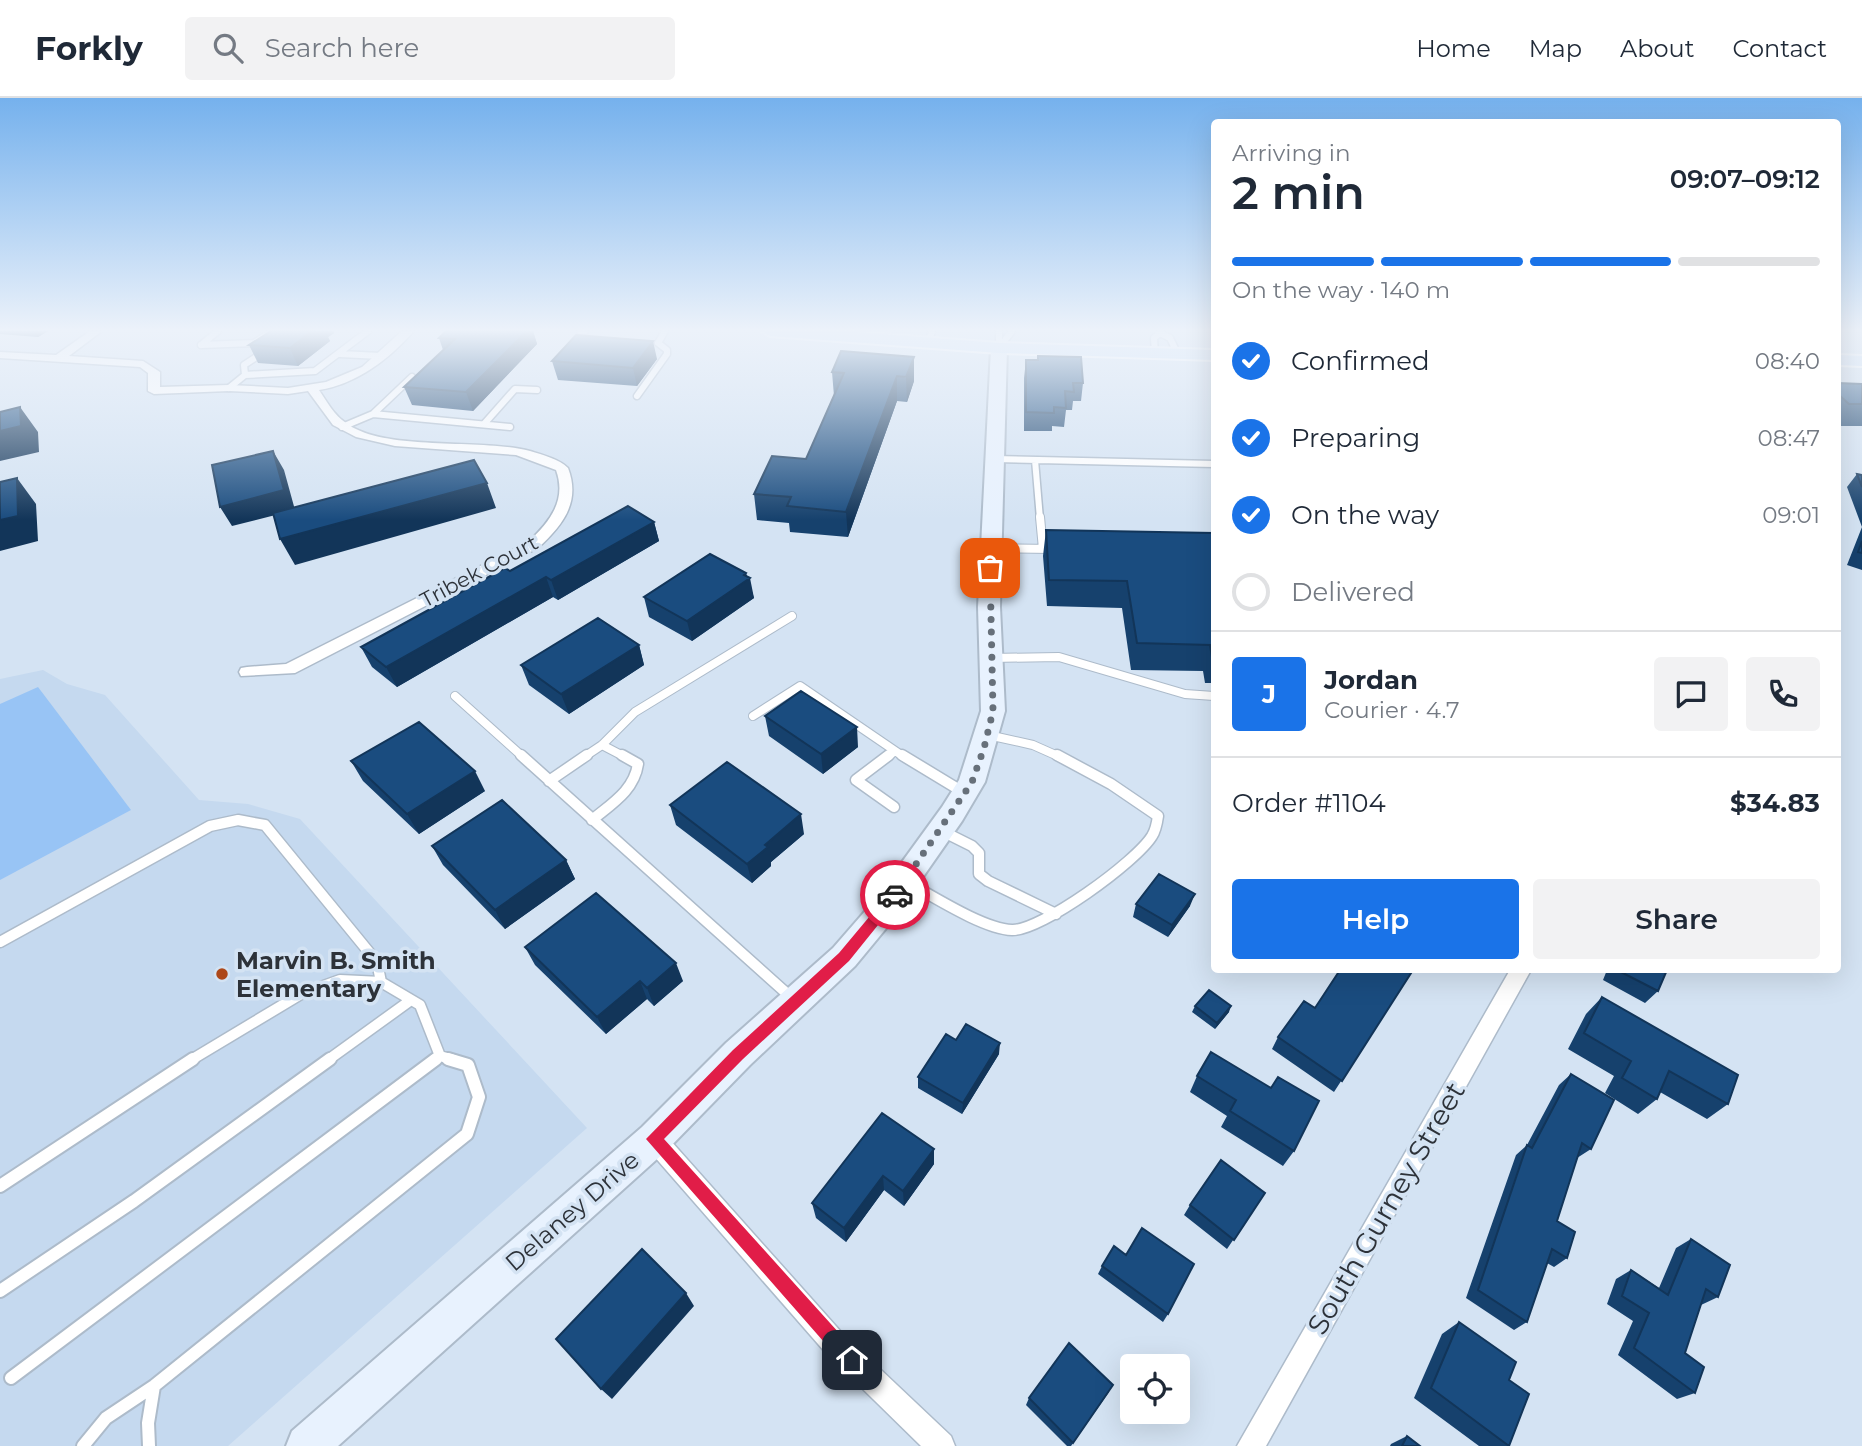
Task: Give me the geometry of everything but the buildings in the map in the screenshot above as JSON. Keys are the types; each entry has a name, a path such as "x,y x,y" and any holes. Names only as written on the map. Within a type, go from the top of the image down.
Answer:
{"street":[{"path":"317,394 342,426"},
{"name":"Delaney Drive","path":"307,1446 654,1139 738,1054 844,957 905,881 941,830 972,782 993,711 989,607 1000,394"},
{"name":"Tribek Court","path":"247,672 289,669 533,545 549,532 568,488 562,468 546,459 498,450 392,442 362,435 342,426"},
{"name":"South Gurney Street","path":"1251,1446 1519,973"},
{"path":"654,1139 834,1343 941,1446"}],"lane":[{"path":"342,426 373,414 394,394"},
{"path":"484,425 511,394"},
{"path":"373,414 510,427"},
{"path":"995,459 1211,464"},
{"path":"1035,460 1043,549"},
{"path":"991,548 1057,549"},
{"path":"549,780 602,745 635,712 792,616"},
{"path":"991,658 1059,657 1185,694 1211,696"},
{"path":"753,716 800,686 895,751 965,793"},
{"path":"455,696 796,1002"},
{"path":"905,881 1007,930 1023,931 1056,914 1150,839 1158,816 1111,784 1033,744 987,734"},
{"path":"592,820 638,776 638,764 602,745"},
{"path":"894,807 856,780 895,751"},
{"path":"0,942 210,826 236,819 253,820 265,825 377,962 381,982"},
{"path":"941,830 972,846 979,853 979,874 990,884 1034,900 1056,914"},
{"path":"0,1186 220,1041 301,994 341,980 381,982 420,1006 440,1056"},
{"path":"0,1291 134,1201 411,1000"},
{"path":"11,1378 440,1056"},
{"path":"83,1446 106,1418 154,1386 467,1134 479,1097 468,1065 440,1056"},
{"path":"149,1446 148,1423 154,1386"}],"shaded area":[{"name":"Marvin B. Smith Elementary","path":"43,670 67,684 105,695 199,800 248,804 300,819 587,1128 228,1446 0,1446 0,679"},
{"path":"38,687 131,810 0,880 0,704"}],"way so far":[{"path":"895,895 972,782 984,748 993,711 990,568"}],"place":[{"name":"Marvin B. Smith Elementary","path":"222,974"}],"route":[{"path":"852,1360 654,1139 738,1054 844,957 895,895"}]}
